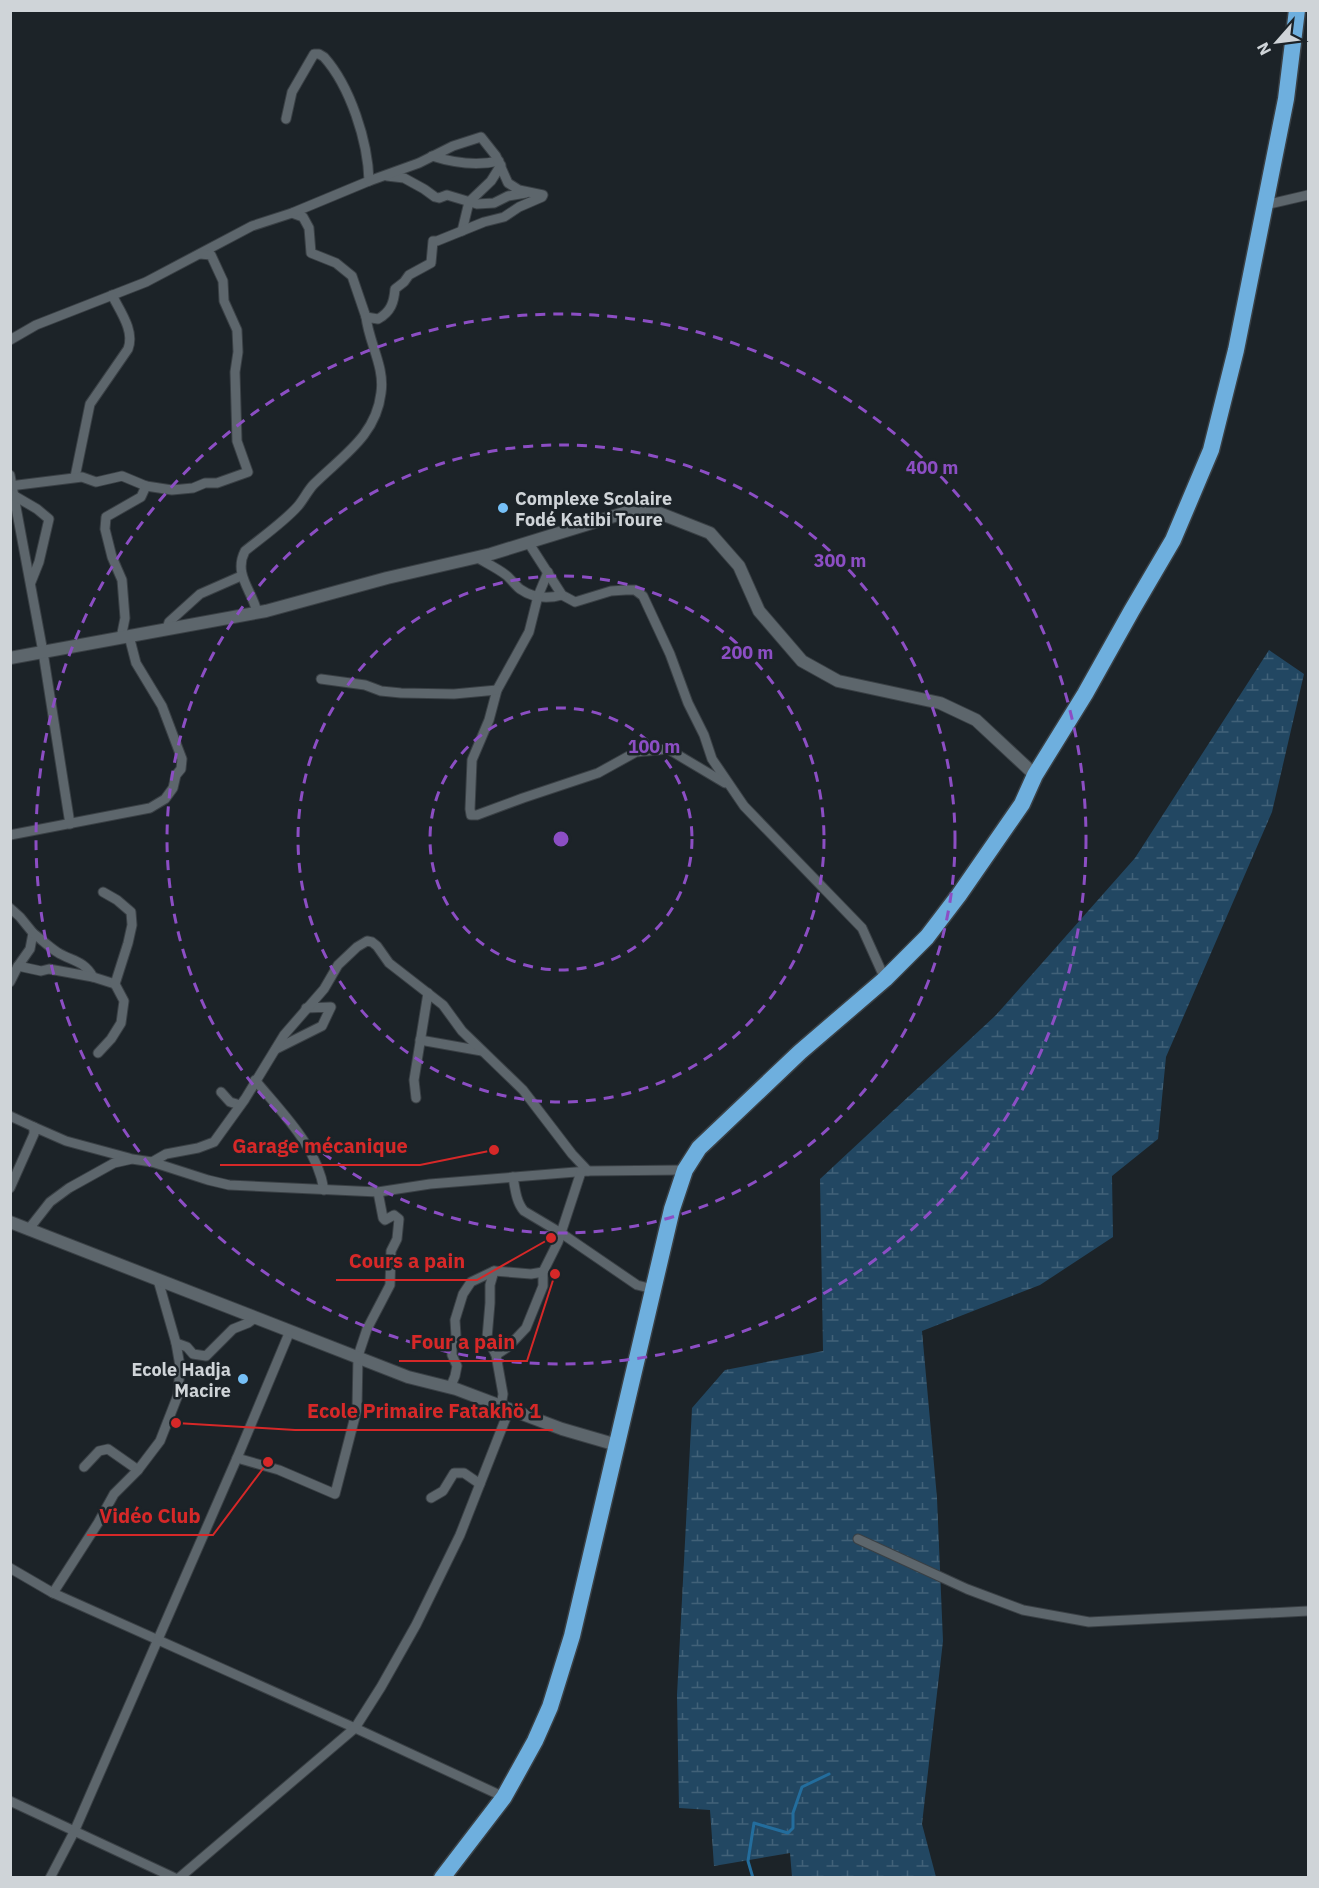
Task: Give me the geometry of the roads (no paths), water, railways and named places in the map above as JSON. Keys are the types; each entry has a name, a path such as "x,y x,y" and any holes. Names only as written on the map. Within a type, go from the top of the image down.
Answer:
{"highway":[{"path":"442,1878 504,1797 535,1741 550,1707 572,1636 672,1209 685,1170 699,1148 787,1065 885,979 927,937 1022,804 1035,775 1085,694 1173,540 1211,450 1236,350 1286,99 1297,10"}],"street":[{"path":"286,119 292,92 314,54 319,54 324,57 351,97 366,151 369,181"},
{"path":"10,340 36,325 146,282 252,226 292,213 382,175 419,163 453,146 481,137 500,163 508,183 527,192 542,194 543,197 519,207 504,217 484,222 437,242 433,241 431,263 409,275 395,289 393,304 384,316 378,319 366,317"},
{"path":"432,156 456,163 500,163"},
{"path":"462,231 469,202 491,182 500,163"},
{"path":"382,175 404,178 435,197 447,195 477,204 494,203 508,196 527,192"},
{"path":"1265,205 1308,195"},
{"path":"257,612 254,599 241,576 240,559 245,551 297,507 313,485 348,454 364,436 377,415 382,393 376,354 352,276 336,263 311,253 309,228 303,217 292,213"},
{"path":"12,490 75,477 96,482 122,476 146,486 172,490 217,483 248,472 237,441 234,372 238,352 237,330 224,301 222,281 211,255 200,254"},
{"path":"75,477 90,404 128,349 131,341 130,333 112,295"},
{"path":"10,475 43,651 70,824"},
{"path":"10,835 150,808 165,799 181,769 182,759 162,706 136,663 124,637 122,580 105,529 106,517 141,497 146,486"},
{"path":"12,490 49,519 39,562 31,584"},
{"path":"10,658 257,612 476,557 624,513 658,513 710,534 739,566 759,611 802,661 838,681 940,703 976,720 1035,775"},
{"path":"528,542 562,595 575,602 611,591 635,590 643,596 670,654 712,759 727,784 744,806 862,928 885,979"},
{"path":"476,557 506,575 520,589 550,599 562,595"},
{"path":"548,572 538,596 530,632 497,690 489,720 472,760 471,815 477,815 598,774 636,752 668,749 727,784"},
{"path":"167,629 169,622 200,594 241,576"},
{"path":"321,679 401,693 454,694 497,690"},
{"path":"102,892 117,900 131,912 132,925 115,984"},
{"path":"10,909 20,916 33,933 60,954 75,958 90,970 93,977"},
{"path":"11,981 30,949 33,933"},
{"path":"152,1162 166,1154 198,1148 214,1142 240,1106 284,1035 324,989 343,960 357,946 367,941 377,946 389,963 443,1005 462,1031 523,1090 585,1171"},
{"path":"18,966 93,977 115,984 124,1001 121,1023 98,1053"},
{"path":"416,1098 414,1080 428,993"},
{"path":"276,1049 322,1026 330,1007 306,1008"},
{"path":"420,1040 483,1052"},
{"path":"255,1080 308,1146 322,1179 324,1190"},
{"path":"221,1092 230,1102 240,1106"},
{"path":"10,1116 66,1141 132,1159 152,1162 229,1185 378,1192 430,1184 585,1171 685,1170"},
{"path":"10,1188 34,1134 34,1128"},
{"path":"28,1230 50,1202 69,1188 114,1163 132,1159"},
{"path":"496,1355 508,1347 526,1328 543,1286 543,1272 585,1171"},
{"path":"513,1177 520,1206 637,1285 653,1289"},
{"path":"237,1458 271,1467 335,1494 357,1409 358,1356 367,1329 390,1285 391,1251 397,1239 399,1219 394,1215 385,1220 383,1218 378,1192"},
{"path":"10,1222 408,1377 450,1388 562,1429 617,1445"},
{"path":"450,1388 457,1366 452,1355 452,1345 456,1336 455,1320 463,1294 471,1282 494,1271 531,1274 543,1272"},
{"path":"10,1801 177,1878 355,1728 416,1625 460,1535 480,1484 505,1408 496,1355 487,1338 490,1285 494,1271"},
{"path":"53,1593 93,1532 114,1494 138,1470 160,1441 178,1395 180,1366 176,1343 158,1280"},
{"path":"176,1343 187,1347 194,1354 206,1356 233,1329 255,1318"},
{"path":"50,1878 75,1832 290,1331"},
{"path":"84,1467 99,1451 108,1449 138,1470"},
{"path":"431,1498 443,1491 454,1473 464,1473 480,1484"},
{"path":"858,1539 967,1589 1023,1610 1089,1622 1308,1611"},
{"path":"10,1568 53,1593 504,1797"}],"waterway":[{"path":"753,1878 748,1861 754,1823 788,1833 793,1828 793,1813 802,1787 829,1774"}],"place":[{"name":"Complexe Scolaire Fodé Katibi Toure","path":"503,508"},
{"name":"Garage mécanique","path":"494,1150"},
{"name":"Cours a pain","path":"551,1238"},
{"name":"Four a pain","path":"555,1274"},
{"name":"Ecole Hadja Macire","path":"243,1379"},
{"name":"Ecole Primaire Fatakhö 1","path":"176,1423"},
{"name":"Vidéo Club","path":"268,1462"}]}
